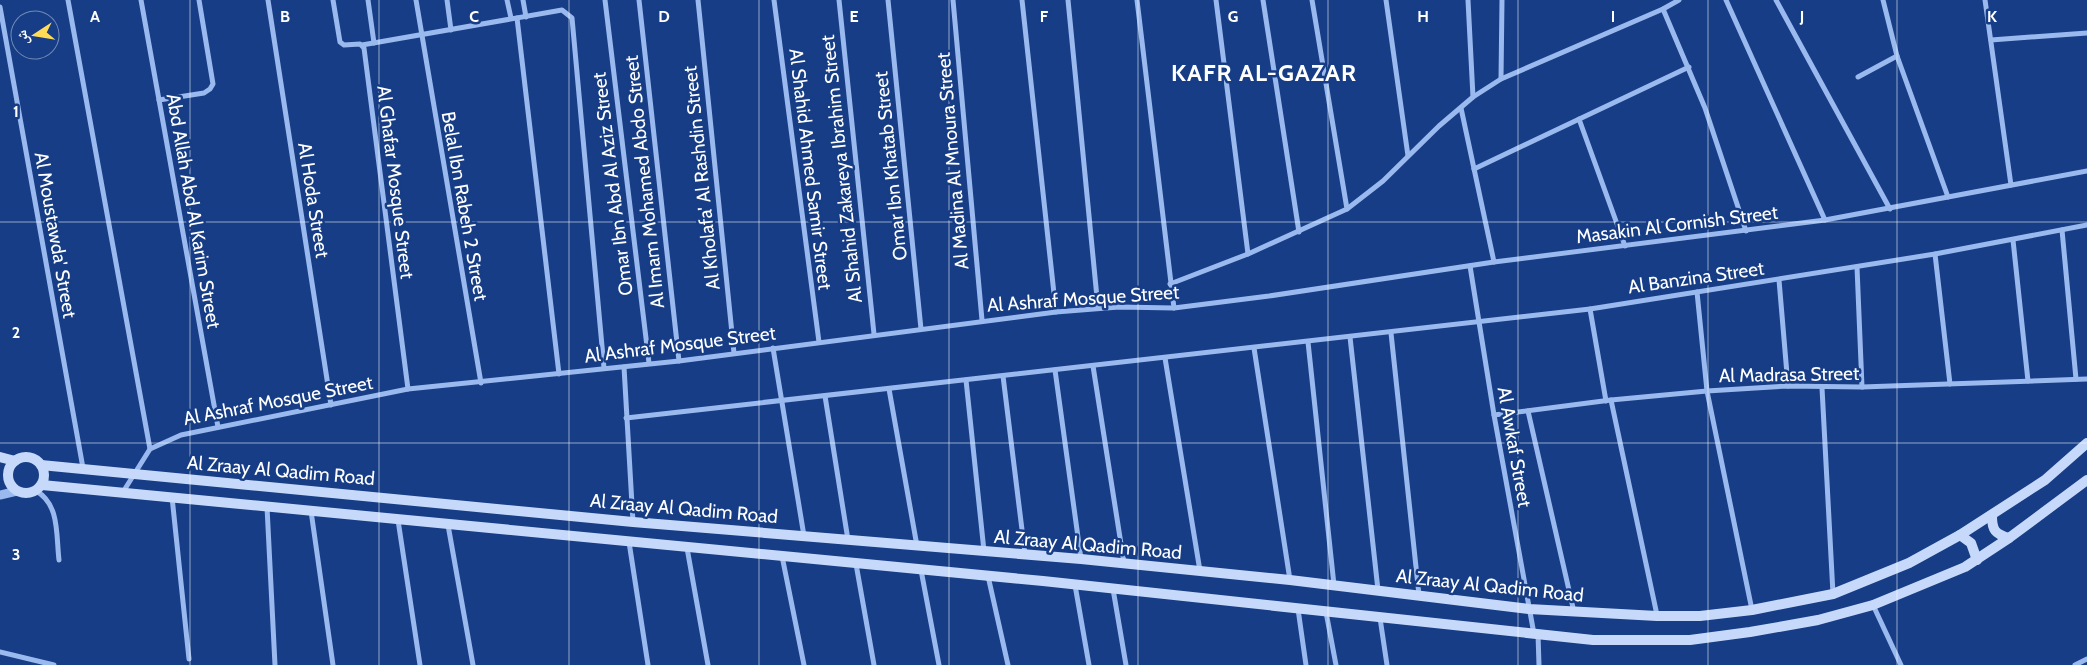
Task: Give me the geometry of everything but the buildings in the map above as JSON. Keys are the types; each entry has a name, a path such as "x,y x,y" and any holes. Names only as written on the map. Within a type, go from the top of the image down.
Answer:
{"main road":[{"name":"Al Zraay Al Qadim Road","path":"41,464 633,522 1124,563 1529,608 1657,616 1700,616 1752,610 1833,594 1909,563 1992,516 2045,480 2087,443"},
{"path":"0,457 15,461"},
{"path":"20,458 32,458 41,464 45,475 39,488 24,494 17,491 4,479 15,461 20,458"},
{"name":"Al Zraay Al Qadim Road","path":"39,488 123,492 988,576 1593,640 1690,640 1818,620 1873,605 1924,586 1977,560 2086,484"},
{"path":"1992,516 1994,531 1998,535 2009,538"},
{"path":"1960,535 1971,543 1977,560"}],"street":[{"path":"68,0 150,449 123,492"},
{"name":"Abd Allah Abd Al Karim Street","path":"141,0 218,427"},
{"path":"159,100 204,93 210,90 213,84 199,0"},
{"name":"Al Hoda Street","path":"268,0 331,405"},
{"path":"333,0 340,42 344,45 362,45 562,10 572,18 604,368"},
{"path":"368,0 374,43"},
{"name":"Belal Ibn Rabeh 2 Street","path":"416,0 480,382"},
{"path":"447,0 451,30"},
{"path":"507,0 511,18"},
{"path":"523,0 526,17"},
{"name":"Omar Ibn Abd Al Aziz Street","path":"605,0 649,363"},
{"name":"Al Imam Mohamed Abdo Street","path":"638,0 679,361"},
{"name":"Al Kholafa' Al Rashdin Street","path":"698,0 734,353"},
{"name":"Al Shahid Ahmed Samir Street","path":"774,0 819,342"},
{"name":"Al Shahid Zakareya Ibrahim Street","path":"839,0 874,334"},
{"name":"Omar Ibn Khatab Street","path":"888,0 921,329"},
{"name":"Al Madina Al Mnoura Street","path":"953,0 982,320"},
{"path":"1022,0 1056,312"},
{"path":"1068,0 1098,308"},
{"path":"1137,0 1174,308"},
{"path":"1216,0 1248,254"},
{"path":"1263,0 1299,232"},
{"path":"1312,0 1347,209"},
{"path":"1386,0 1408,156"},
{"path":"1468,0 1473,97"},
{"path":"1501,79 1502,0"},
{"path":"1170,284 1248,254 1347,209 1383,181 1473,97 1501,79 1663,9 1679,0"},
{"path":"1726,0 1825,220"},
{"path":"1776,0 1890,208"},
{"path":"1883,0 1897,56 1948,197"},
{"path":"1986,0 2011,185"},
{"name":"Al Moustawda' Street","path":"0,7 83,468"},
{"path":"1663,9 1689,67 1720,148 1746,231"},
{"path":"517,18 559,374"},
{"path":"1991,40 2087,33"},
{"name":"Al Ghafar Mosque Street","path":"362,45 408,389"},
{"path":"1858,77 1897,56"},
{"path":"1474,169 1689,67"},
{"path":"1461,108 1494,262"},
{"path":"1579,119 1625,246"},
{"name":"Masakin Al Cornish Street","path":"1269,296 1494,262 1825,220 2087,171"},
{"name":"Al Banzina Street","path":"1308,342 1590,309 1857,268 2087,225"},
{"path":"2062,230 2076,379"},
{"path":"2013,240 2028,381"},
{"path":"1935,254 1950,384"},
{"name":"Al Awkaf Street","path":"1470,266 1494,416 1529,608 1536,634 1539,665"},
{"path":"1857,268 1862,387"},
{"path":"1778,280 1788,386"},
{"path":"1697,292 1707,391 1752,610"},
{"name":"Al Ashraf Mosque Street","path":"150,449 181,435 408,389 679,361 874,334 1056,312 1136,306 1174,308 1269,296"},
{"path":"1590,309 1608,401 1657,616"},
{"path":"1391,333 1419,596"},
{"path":"1350,337 1378,592"},
{"path":"626,418 1308,342 1334,586"},
{"path":"773,348 804,536"},
{"path":"1254,348 1290,580"},
{"path":"1165,358 1200,572"},
{"path":"1093,366 1124,563"},
{"path":"624,367 633,522"},
{"path":"1055,370 1081,559"},
{"path":"1003,376 1025,555"},
{"name":"Al Madrasa Street","path":"1494,416 1608,401 1707,391 1788,386 1822,388 2087,379"},
{"path":"966,380 985,552"},
{"path":"1822,388 1833,594"},
{"path":"889,389 917,546"},
{"path":"824,396 848,540"},
{"path":"1528,411 1574,612"},
{"path":"39,488 53,509 59,560"},
{"path":"0,495 17,491"},
{"path":"172,497 189,659"},
{"path":"268,506 275,665"},
{"path":"311,511 333,665"},
{"path":"398,520 420,665"},
{"path":"448,525 473,665"},
{"path":"629,542 648,665"},
{"path":"687,548 708,665"},
{"path":"782,556 804,665"},
{"path":"856,564 874,665"},
{"path":"921,570 939,665"},
{"path":"988,576 1008,665"},
{"path":"1075,585 1089,665"},
{"path":"1113,589 1126,665"},
{"path":"1873,605 1901,665"},
{"path":"1298,609 1306,665"},
{"path":"1326,612 1336,665"},
{"path":"1380,618 1387,665"},
{"path":"0,652 54,665"},
{"path":"2075,665 2087,659"}],"district":[{"name":"KAFR AL-GAZAR","path":"1264,73"}]}
